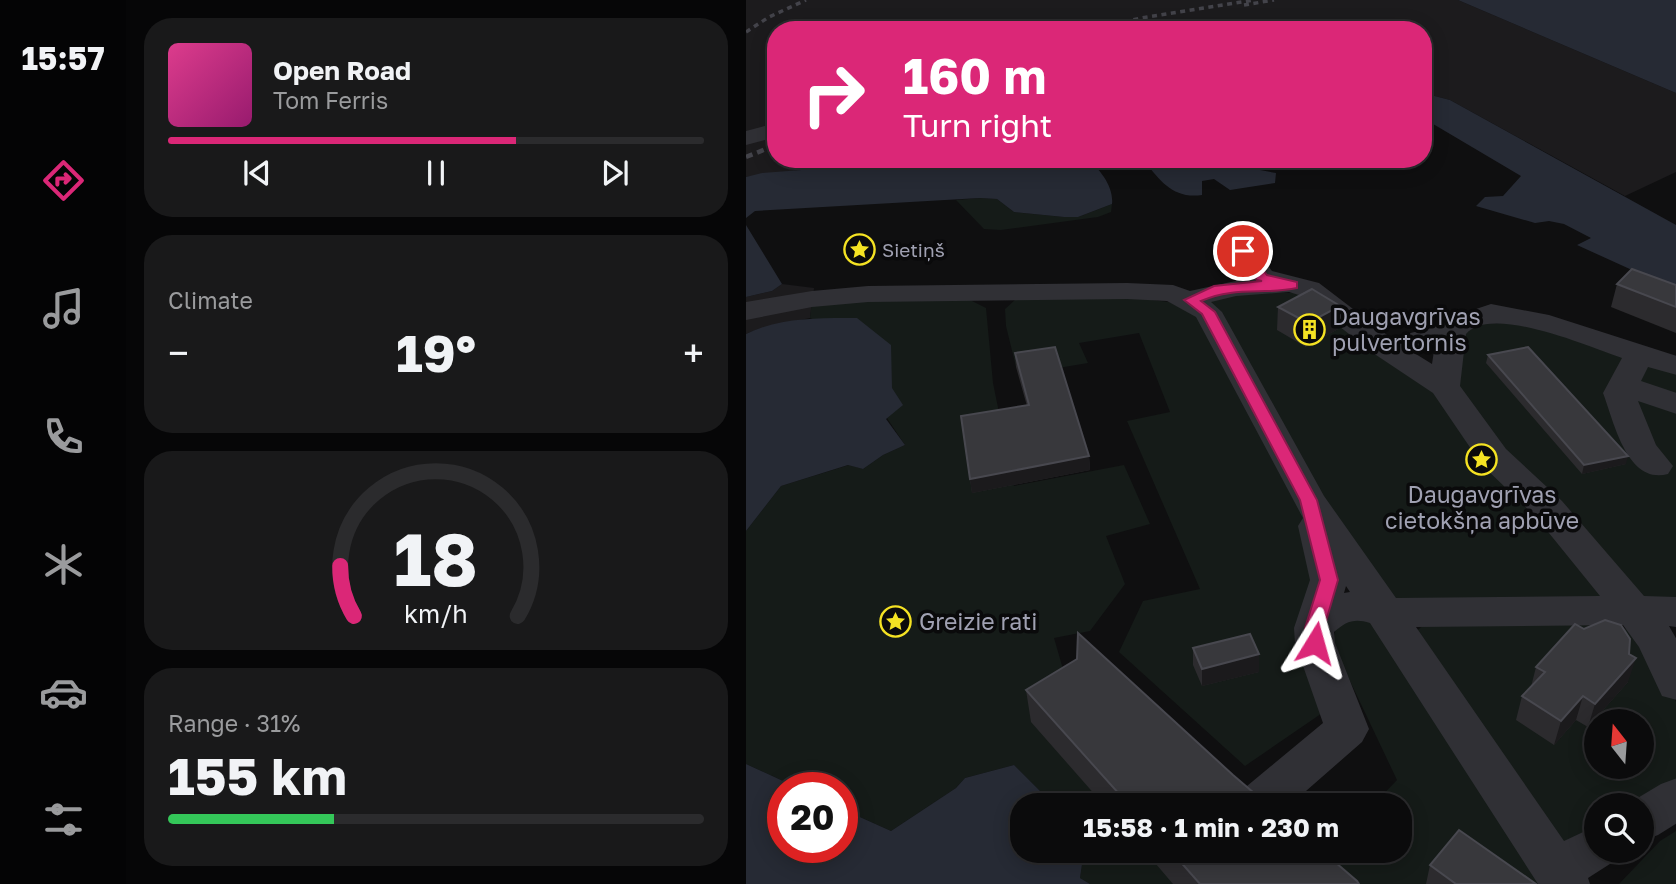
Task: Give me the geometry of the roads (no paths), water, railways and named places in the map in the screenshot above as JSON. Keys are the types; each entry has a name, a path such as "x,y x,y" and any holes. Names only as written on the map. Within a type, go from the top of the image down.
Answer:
{"lane":[{"path":"746,138 767,132"},
{"path":"1243,251 1262,278 1309,289 1387,349 1444,386 1494,457 1549,509 1633,610 1655,639 1676,684"},
{"path":"1191,300 1214,290 1241,286 1292,285"},
{"path":"746,311 868,293 1127,291 1173,293 1191,300 1208,312 1309,500 1385,613 1573,867"},
{"path":"1444,386 1451,333 1459,324 1490,313 1539,321 1676,366"},
{"path":"1387,349 1423,337 1451,333"},
{"path":"1640,353 1619,393 1641,448 1656,466"},
{"path":"1623,385 1676,404"},
{"path":"1271,793 1347,729 1315,643 1314,628 1329,580 1309,500"},
{"path":"1314,628 1331,611 1348,606 1369,606 1385,613 1633,610 1676,612"},
{"path":"1654,813 1676,799"}],"railway":[{"path":"746,32 769,17 806,0"},
{"path":"1128,21 1254,0"},
{"path":"1244,5 1274,0"},
{"path":"746,157 767,149"}],"place":[{"name":"Sietiņš","path":"859,249"},
{"name":"Daugavgrīvas pulvertornis","path":"1309,329"},
{"name":"Daugavgrīvas cietokšņa apbūve","path":"1482,460"},
{"name":"Greizie rati","path":"896,621"}]}
